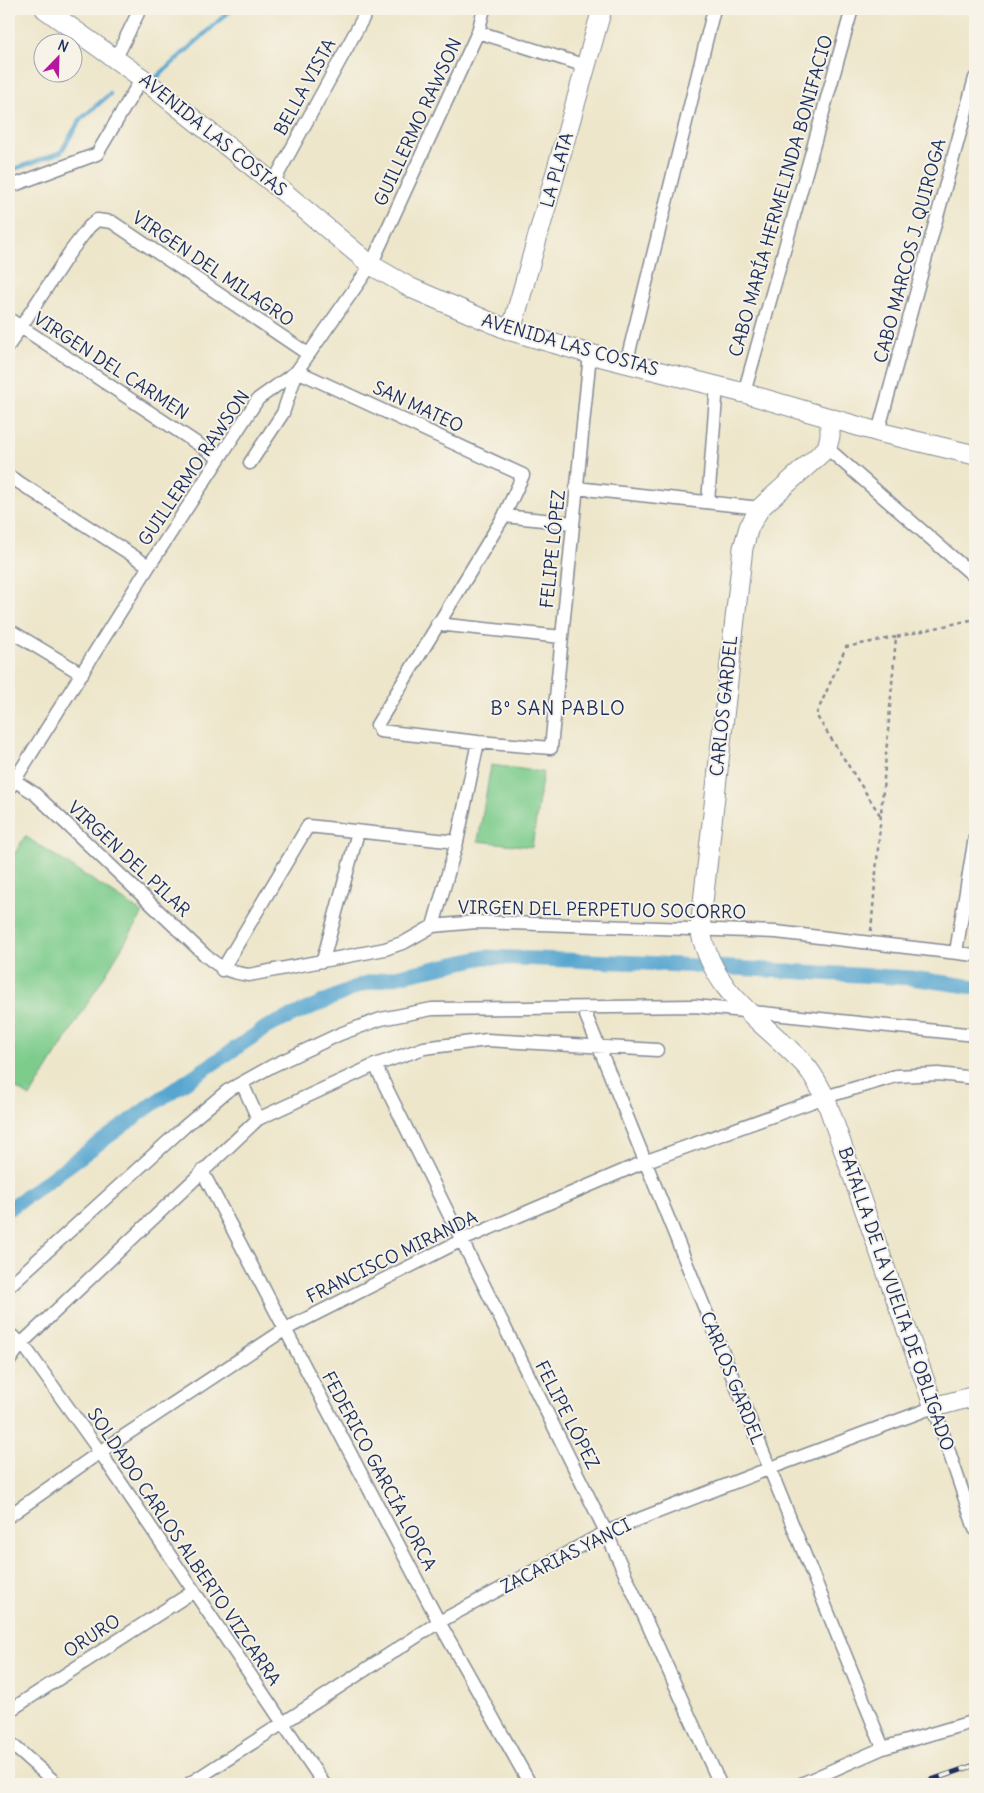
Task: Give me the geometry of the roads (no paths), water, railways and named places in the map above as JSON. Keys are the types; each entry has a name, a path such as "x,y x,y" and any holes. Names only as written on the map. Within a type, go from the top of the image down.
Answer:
{"street":[{"name":"AVENIDA LAS COSTAS","path":"45,9 142,78 273,183 371,265 410,288 511,331 626,364 717,385 878,432 975,456"},
{"path":"115,60 140,9"},
{"name":"BELLA VISTA","path":"273,183 368,9"},
{"name":"LA PLATA","path":"511,331 602,9"},
{"path":"626,364 714,9"},
{"name":"CABO MARÍA HERMELINDA BONIFACIO","path":"744,393 852,9"},
{"name":"GUILLERMO RAWSON","path":"11,782 258,399 297,371 371,265 478,32 480,11"},
{"path":"478,32 586,66"},
{"path":"9,188 97,154 142,78"},
{"name":"CABO MARCOS J. QUIROGA","path":"878,432 975,78"},
{"name":"VIRGEN DEL MILAGRO","path":"20,327 70,252 89,227 97,220 112,222 308,354"},
{"name":"VIRGEN DEL CARMEN","path":"9,319 219,458"},
{"path":"9,345 20,327"},
{"name":"FELIPE LÓPEZ","path":"478,742 551,748 590,354"},
{"path":"250,463 284,413 297,371"},
{"name":"SAN MATEO","path":"297,371 523,475 504,516"},
{"path":"708,502 717,385"},
{"path":"830,419 830,436 827,448 975,577"},
{"name":"CARLOS GARDEL","path":"748,1011 717,976 704,946 700,929 743,548 749,527 760,508 827,448"},
{"path":"9,476 149,566"},
{"path":"576,488 760,508"},
{"path":"433,926 457,842 478,742 380,731 377,725 504,516 572,523"},
{"path":"437,624 562,637"},
{"path":"9,630 82,674"},
{"name":"VIRGEN DEL PILAR","path":"11,782 34,793 222,970"},
{"path":"222,970 308,826 457,842"},
{"path":"323,960 358,832"},
{"path":"956,952 975,838"},
{"name":"VIRGEN DEL PERPETUO SOCORRO","path":"222,970 249,975 385,949 405,942 433,926 476,922 776,932 975,955"},
{"path":"9,1286 184,1127 228,1091 272,1066 340,1034 381,1019 432,1009 695,1006 975,1035"},
{"name":"CARLOS GARDEL","path":"583,1008 882,1748"},
{"name":"BATALLA DE LA VUELTA DE OBLIGADO","path":"748,1011 806,1065 825,1096 975,1529"},
{"path":"9,1361 22,1344 258,1119 375,1065 424,1048 487,1040 598,1045 657,1050"},
{"name":"FELIPE LÓPEZ","path":"375,1065 460,1241 606,1532 720,1784"},
{"name":"FRANCISCO MIRANDA","path":"9,1516 100,1452 284,1330 460,1241 644,1162 825,1096 896,1076 938,1074 975,1078"},
{"path":"242,1083 258,1119"},
{"name":"FEDERICO GARCÍA LORCA","path":"202,1171 439,1622 530,1784"},
{"name":"SOLDADO CARLOS ALBERTO VIZCARRA","path":"9,1334 22,1344 100,1452 324,1784"},
{"name":"ZACARIAS YANCI","path":"190,1784 439,1622 606,1532 768,1468 934,1407 975,1396"},
{"name":"ORURO","path":"9,1711 194,1590"},
{"path":"801,1784 882,1748 975,1721"},
{"path":"9,1742 58,1784"}],"waterway":[{"path":"157,77 232,9"},
{"path":"9,171 61,152 80,120 110,94"},
{"path":"9,1209 150,1106 267,1027 363,984 485,957 643,963 911,978 975,987"}],"railway":[{"path":"920,1784 975,1765"}],"district":[{"name":"B° SAN PABLO","path":"558,708"}]}
